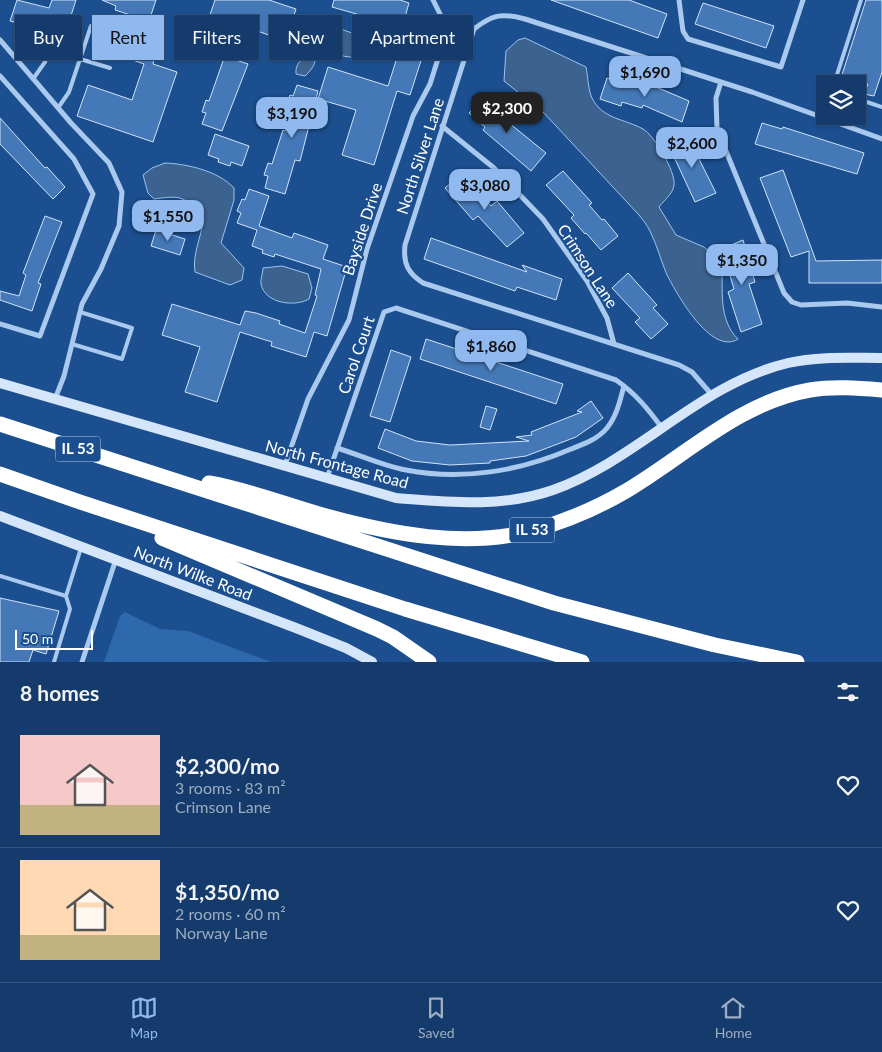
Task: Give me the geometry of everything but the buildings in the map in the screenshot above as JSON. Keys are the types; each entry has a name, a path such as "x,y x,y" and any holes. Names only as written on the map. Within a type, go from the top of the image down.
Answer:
{"highway":[{"name":"IL 53","path":"0,424 156,473 234,487 326,516 432,538 497,536 531,531 597,506 625,492 746,412 782,398 809,390 838,387 882,390"},
{"path":"156,473 439,567 602,617 797,662"},
{"path":"0,474 405,609 582,662"},
{"path":"80,502 349,616 393,637 429,662"}],"street":[{"name":"Bayside Drive","path":"285,465 308,399 349,320 367,249 413,116 430,84 443,43 444,24 433,0"},
{"path":"679,0 683,31 688,39 781,67 803,0"},
{"name":"North Silver Lane","path":"712,395 692,372 678,365 423,283 410,274 403,259 405,245 474,29 487,18 507,15 721,82 882,139"},
{"path":"0,40 58,108 109,163 122,192 119,226 80,312 64,376 55,399"},
{"path":"0,76 74,159 93,194 40,336 0,324"},
{"path":"721,82 716,98 717,129 784,293 792,302 801,305 847,303 882,307"},
{"name":"Crimson Lane","path":"442,126 494,168 543,219 587,281 607,318 614,344"},
{"name":"Carol Court","path":"327,478 384,312 396,308 616,380 645,404 662,429"},
{"name":"North Frontage Road","path":"0,383 396,498 454,503 508,502 553,490 612,463 712,395 760,372 788,363 823,357 882,358"},
{"path":"337,448 406,470 448,474 501,472 546,460 593,440 607,429 616,413 624,386"},
{"name":"North Wilke Road","path":"0,516 313,635 372,662"},
{"path":"82,662 116,559"}],"lane":[{"path":"837,75 861,0"},
{"path":"82,52 92,26"},
{"path":"82,59 110,68"},
{"path":"34,79 46,60"},
{"path":"58,108 69,92 79,60"},
{"path":"866,102 882,107"},
{"path":"72,344 122,359 132,328 80,312"},
{"path":"54,662 70,609 66,596 82,546"},
{"path":"0,576 66,596"}],"shaded area":[{"path":"342,29 352,33 352,57 342,56"},
{"path":"525,38 586,67 590,91 596,105 614,118 643,129 653,138 668,163 674,179 674,185 670,194 659,207 676,235 704,247 722,264 724,314 727,323 738,339 728,342 717,339 696,320 667,275 650,231 639,215 543,112 504,81 506,51 518,40"},
{"path":"301,60 315,60 312,68 305,76 296,74 296,67"},
{"path":"165,163 183,165 211,173 220,177 234,188 234,200 221,243 244,268 242,280 230,285 195,272 195,258 203,219 192,206 182,199 171,197 154,199 148,193 143,175 152,168"},
{"path":"282,266 308,274 312,288 309,299 289,303 274,300 268,296 261,282 263,268"},
{"path":"125,612 160,629 188,631 271,662 104,662 120,616"}]}
